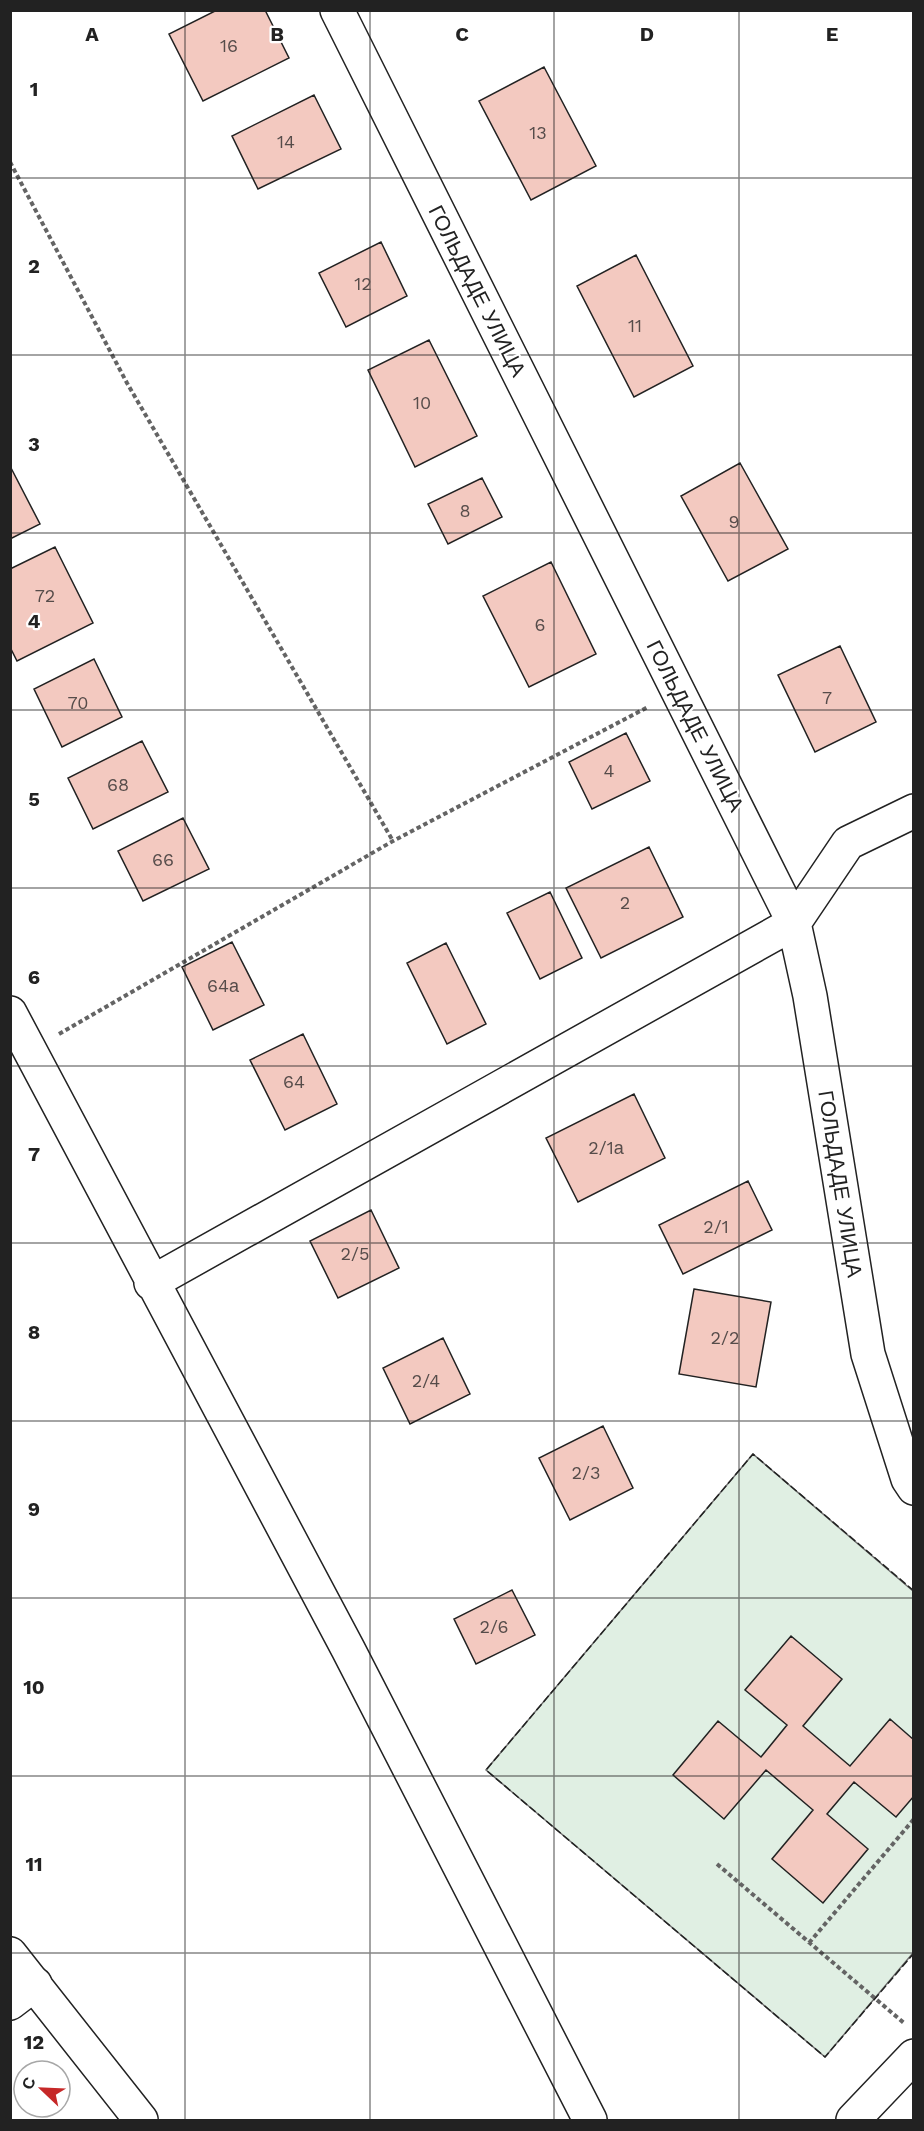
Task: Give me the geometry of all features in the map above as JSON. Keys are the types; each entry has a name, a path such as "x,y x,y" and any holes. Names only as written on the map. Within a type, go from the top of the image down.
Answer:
{"street":[{"name":"ГОЛЬДАДЕ УЛИЦА","path":"337,10 795,923 810,996 868,1354 908,1479 914,1488"},
{"path":"152,1283 795,923 848,843 914,811"},
{"path":"10,1013 348,1649 590,2121"},
{"path":"10,1954 23,1994 141,2121"},
{"path":"854,2121 910,2040"}],"path":[{"path":"10,162 127,383 393,841"},
{"path":"29,1051 393,841 678,691"},
{"path":"809,1943 914,1819"},
{"path":"717,1864 809,1943 910,2040"}],"green space":[{"path":"753,1454 913,1591 913,1953 825,2057 486,1770"}],"building":[{"path":"217,10 265,10 289,58 203,101 169,34"},
{"path":"544,67 596,166 531,200 479,101"},
{"path":"314,95 341,149 258,189 232,136"},
{"path":"381,242 407,296 346,327 319,273"},
{"path":"636,255 693,366 634,397 577,286"},
{"path":"429,340 477,436 415,467 368,370"},
{"path":"740,463 788,549 728,581 681,496"},
{"path":"10,466 40,524 10,539"},
{"path":"482,478 502,517 448,544 428,504"},
{"path":"55,547 93,623 17,661 10,647 10,569"},
{"path":"551,562 596,654 529,687 483,596"},
{"path":"840,646 876,722 815,752 778,675"},
{"path":"94,659 122,717 62,747 34,689"},
{"path":"626,733 650,781 592,809 569,762"},
{"path":"142,741 168,792 93,829 68,778"},
{"path":"183,818 209,869 143,901 118,851"},
{"path":"649,847 683,917 601,958 566,888"},
{"path":"550,892 582,958 540,979 507,913"},
{"path":"232,942 264,1005 213,1030 182,967"},
{"path":"446,943 486,1024 447,1044 407,963"},
{"path":"303,1034 337,1104 285,1130 250,1060"},
{"path":"634,1094 665,1158 578,1202 546,1138"},
{"path":"748,1181 772,1230 683,1274 659,1225"},
{"path":"371,1210 399,1268 338,1298 310,1241"},
{"path":"694,1289 771,1302 756,1387 679,1374"},
{"path":"443,1338 470,1394 410,1424 383,1368"},
{"path":"603,1426 633,1488 570,1520 539,1458"},
{"path":"512,1590 535,1635 476,1664 454,1619"},
{"path":"791,1636 842,1679 803,1726 850,1766 890,1719 914,1740 914,1796 896,1817 854,1782 827,1814 868,1849 823,1903 772,1859 813,1810 766,1770 724,1819 673,1775 718,1721 761,1757 787,1725 745,1690"}],"fence":[{"path":"914,1591 753,1454 486,1770 825,2057 914,1953"}]}
